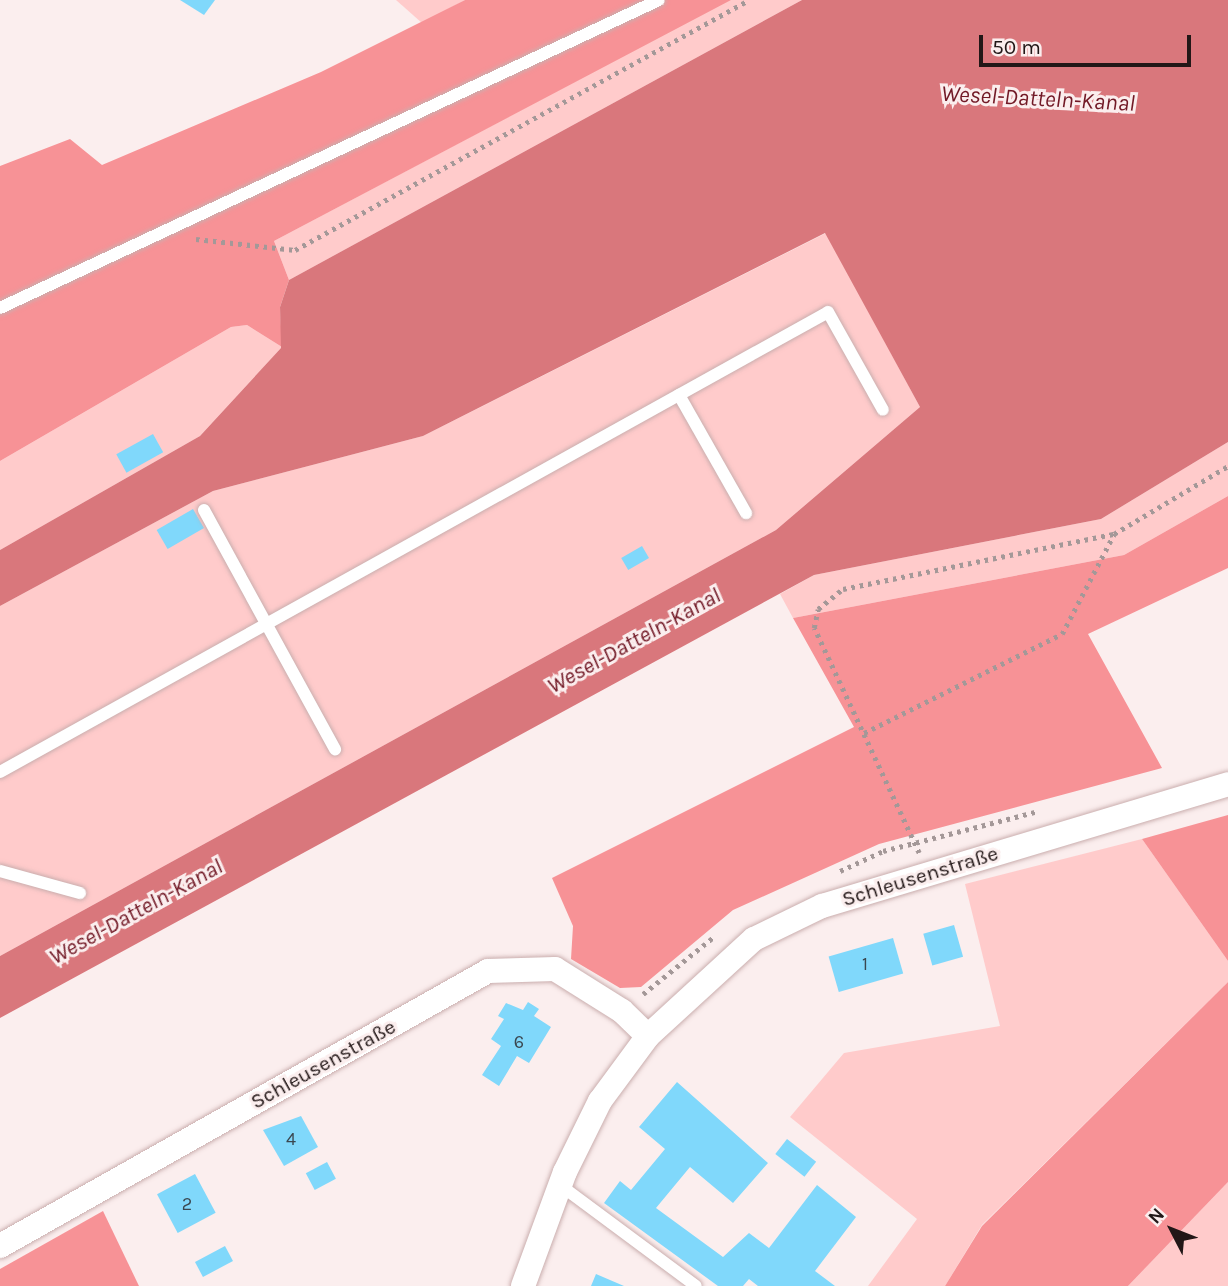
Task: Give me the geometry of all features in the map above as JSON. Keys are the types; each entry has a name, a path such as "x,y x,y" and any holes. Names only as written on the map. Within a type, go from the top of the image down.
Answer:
{"street":[{"name":"Schleusenstraße","path":"523,1286 560,1185 600,1101 648,1036 754,939 822,906 1228,784"},
{"name":"Schleusenstraße","path":"0,1246 488,971 555,969 622,1011 648,1036"}],"lane":[{"path":"0,308 659,0"},
{"path":"0,772 828,312 883,410"},
{"path":"679,395 746,513"},
{"path":"204,510 335,749"},
{"path":"0,871 80,893"},
{"path":"560,1185 696,1286"}],"path":[{"path":"161,235 295,250 749,0"},
{"path":"926,873 814,628 818,609 844,589 1114,534 1228,466"},
{"path":"864,733 1062,634 1114,534"}],"shaded area":[{"path":"396,0 465,0 422,23"},
{"path":"465,0 731,0 274,241 289,280 280,307 282,347 247,325 231,327 0,461 0,166 70,139 102,165 321,72"},
{"path":"729,0 802,0 289,280 274,241"},
{"path":"826,233 920,407 776,530 0,956 0,606 213,491 423,436"},
{"path":"247,325 282,347 200,436 0,550 0,461 231,327"},
{"path":"1228,442 1228,496 1124,555 793,618 780,594 814,575 1101,519"},
{"path":"1228,496 1228,568 1088,634 1162,768 879,844 733,910 641,987 620,988 571,959 573,926 552,878 854,727 793,618 1124,555"},
{"path":"1228,815 1228,961 1142,839"},
{"path":"1142,839 1228,961 1228,982 982,1225 945,1286 868,1286 917,1219 790,1117 844,1053 1000,1026 965,884"},
{"path":"1228,982 1228,1182 1128,1286 945,1286 982,1226"},
{"path":"1228,1182 1228,1286 1128,1286"},
{"path":"103,1211 139,1286 0,1286 0,1269"}],"water":[{"name":"Wesel-Datteln-Kanal","path":"802,0 1228,0 1228,442 1101,519 814,575 0,1018 0,956 776,530 920,407 825,233 423,436 213,491 0,606 0,550 200,436 281,348 280,307 289,280"}],"building":[{"path":"180,0 215,0 204,15"},
{"path":"153,434 163,452 126,473 116,454"},
{"path":"193,509 204,528 168,549 157,530"},
{"path":"642,546 649,558 628,570 621,558"},
{"path":"954,925 963,957 932,966 923,934"},
{"path":"893,938 903,974 839,992 829,956"},
{"path":"528,1002 539,1009 534,1016 551,1027 529,1063 517,1056 499,1086 482,1075 501,1046 491,1039 504,1019 498,1016 506,1003 523,1010"},
{"path":"677,1082 768,1163 733,1203 690,1167 656,1208 723,1257 749,1233 769,1248 817,1185 856,1217 815,1271 835,1286 758,1286 749,1279 743,1286 718,1286 604,1203 620,1181 631,1190 665,1149 639,1127"},
{"path":"301,1116 318,1147 284,1166 263,1130"},
{"path":"787,1139 816,1162 804,1177 775,1154"},
{"path":"327,1162 336,1179 315,1190 306,1173"},
{"path":"195,1174 216,1213 178,1233 157,1194"},
{"path":"225,1246 233,1261 203,1277 195,1262"},
{"path":"596,1274 624,1286 591,1286"}]}
